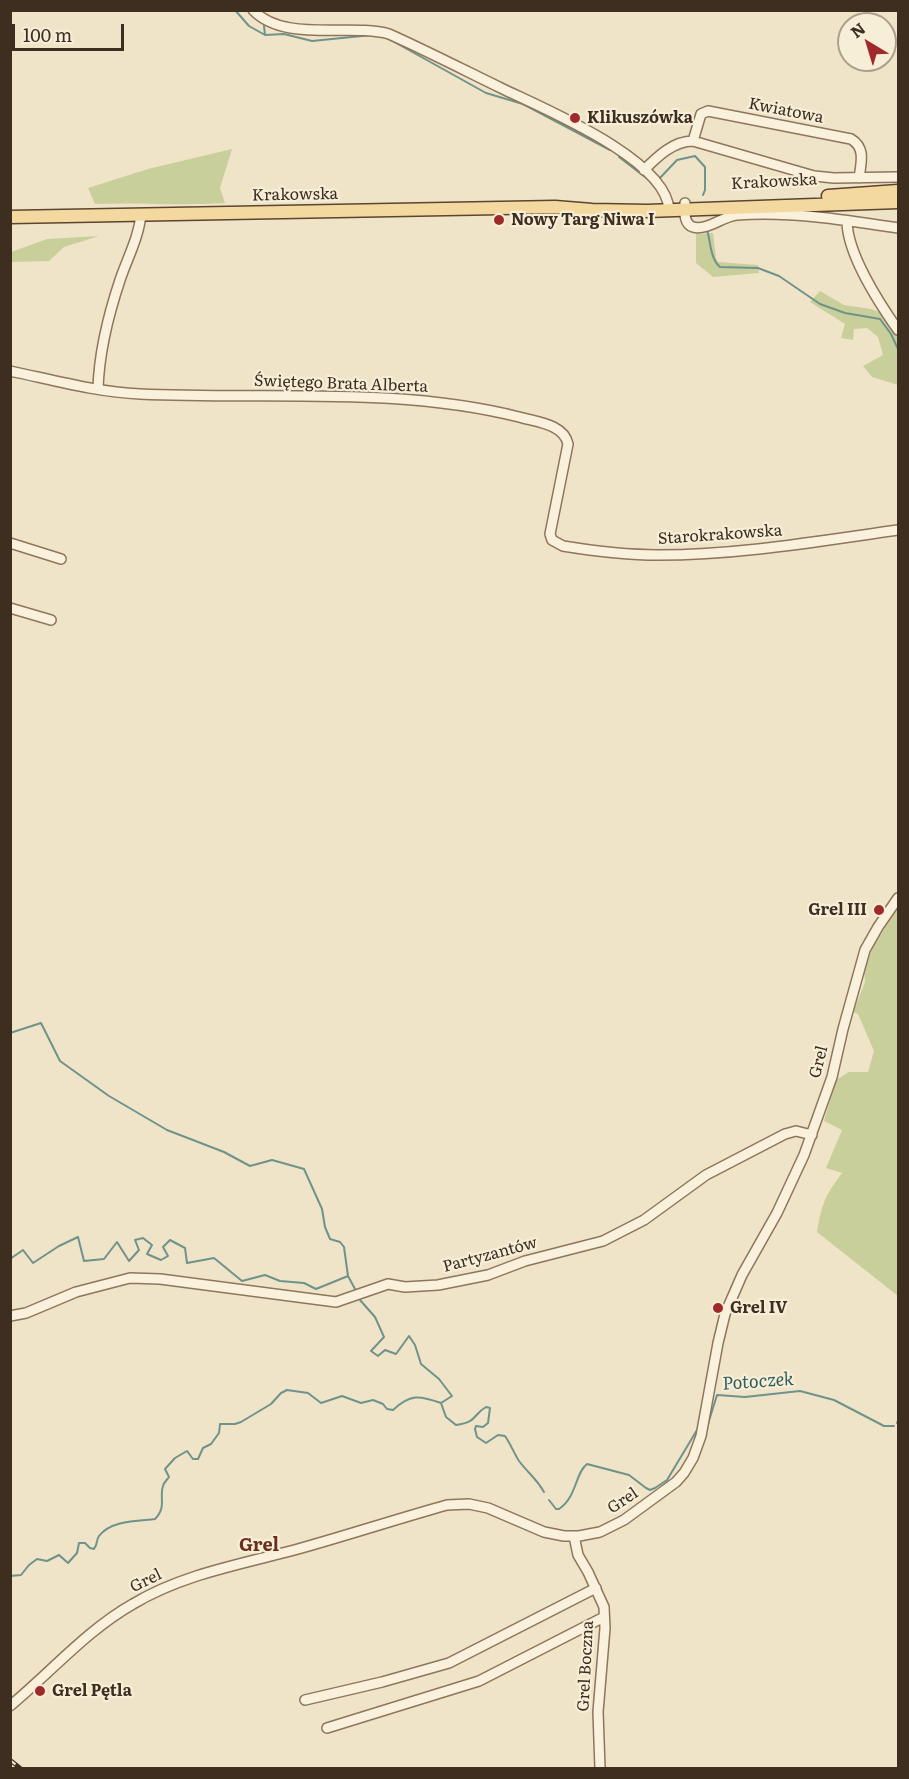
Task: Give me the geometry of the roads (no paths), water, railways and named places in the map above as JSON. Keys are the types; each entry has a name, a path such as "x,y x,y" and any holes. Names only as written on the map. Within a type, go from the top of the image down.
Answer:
{"main road":[{"name":"Krakowska","path":"685,206 898,191"},
{"name":"Krakowska","path":"10,217 555,207 622,211 669,206 898,202"}],"street":[{"path":"253,10 260,17 275,23 308,30 370,30 389,34 569,119 600,138 644,170 664,190 669,206"},
{"name":"Kwiatowa","path":"693,141 701,114 708,111 851,139 858,143 861,149 859,178"},
{"path":"644,170 656,158 674,146 693,141 814,176 898,177"},
{"path":"685,206 687,221 689,225 696,228 735,215 782,215 847,220 898,228"},
{"path":"98,389 99,364 107,321 137,233 141,214"},
{"path":"847,220 847,230 865,278 898,330"},
{"name":"Świętego Brata Alberta","path":"10,371 98,389 140,394 297,395 397,399 465,406 541,423 556,428 564,434 568,444 550,534"},
{"name":"Starokrakowska","path":"550,534 552,540 563,546 659,555 762,549 898,530"},
{"path":"10,543 61,559"},
{"path":"10,608 51,621"},
{"name":"Grel","path":"10,1706 84,1640 116,1615 149,1595 202,1575 447,1505 459,1504 488,1508 544,1532 574,1536 600,1532 624,1520 675,1482 689,1466 701,1436 718,1343 728,1307 742,1275 777,1213 812,1135 832,1077 851,998 866,950 878,927 898,898"},
{"name":"Partyzantów","path":"10,1316 26,1313 76,1292 130,1278 159,1279 336,1302 388,1284 405,1287 438,1285 488,1275 525,1262 603,1241 644,1220 706,1175 785,1134 796,1131 812,1135"},
{"name":"Grel Boczna","path":"574,1536 578,1556 604,1607 605,1628 598,1712 600,1768"},
{"path":"305,1700 449,1663 596,1588"},
{"path":"327,1728 479,1682 604,1617"}],"waterway":[{"name":"Klikuszówka","path":"235,10 249,26 265,35 284,34 312,41 372,35"},
{"name":"Klikuszówka","path":"264,26 265,35"},
{"name":"Klikuszówka","path":"389,39 486,93 523,104 610,150"},
{"name":"Klikuszówka","path":"659,179 677,160 695,156 705,167 703,195"},
{"name":"Klikuszówka","path":"619,157 649,180"},
{"name":"Klikuszówka","path":"707,230 713,255 720,267 758,268 779,276 820,304 845,313 880,319 898,349"},
{"path":"10,1033 41,1023 60,1061 109,1096 167,1130 224,1152 250,1166 272,1160 304,1169 322,1209 330,1239 340,1242 344,1247 348,1276 355,1289"},
{"path":"10,1259 23,1250 33,1263 78,1237 84,1261 104,1259 117,1242 129,1261 139,1250 135,1240 143,1238 152,1245 147,1254 161,1260 168,1256 163,1247 170,1240 185,1248 187,1263 214,1258 242,1281 265,1275 280,1281 304,1283 316,1289 348,1276"},
{"path":"360,1300 375,1317 384,1337 371,1351 378,1356 385,1350 396,1354 409,1336 415,1345 421,1364 439,1379 452,1396 441,1403"},
{"name":"Potoczek","path":"898,1360 898,1374"},
{"name":"Potoczek","path":"10,1576 21,1575 37,1559 47,1561 59,1555 68,1563 77,1553 79,1543 85,1543 94,1549 99,1536 111,1527 126,1522 155,1519 162,1506 163,1485 169,1477 165,1469 175,1458 187,1451 193,1459 198,1459 203,1448 211,1444 219,1433 220,1424 241,1422 271,1404 287,1390 308,1393 321,1403 342,1396 361,1403 373,1400 393,1410 405,1401 421,1397 441,1403"},
{"name":"Potoczek","path":"708,1424 717,1395 745,1397 800,1391 834,1400 884,1426 894,1426"},
{"name":"Potoczek","path":"441,1403 446,1417 456,1425 468,1422 486,1407 490,1408 488,1423 483,1427 476,1426 477,1437 486,1443 498,1435 505,1436 519,1461 544,1492"},
{"name":"Potoczek","path":"549,1500 556,1509 565,1504 587,1464 629,1475 646,1488 650,1490 655,1488 667,1480 697,1430"}],"railway":[{"path":"10,1760 20,1768"}],"place":[{"name":"Klikuszówka","path":"575,118"},
{"name":"Nowy Targ Niwa I","path":"499,220"},
{"name":"Grel III","path":"879,910"},
{"name":"Grel IV","path":"718,1308"},
{"name":"Grel Pętla","path":"40,1691"}],"district":[{"name":"Grel","path":"259,1546"}]}
